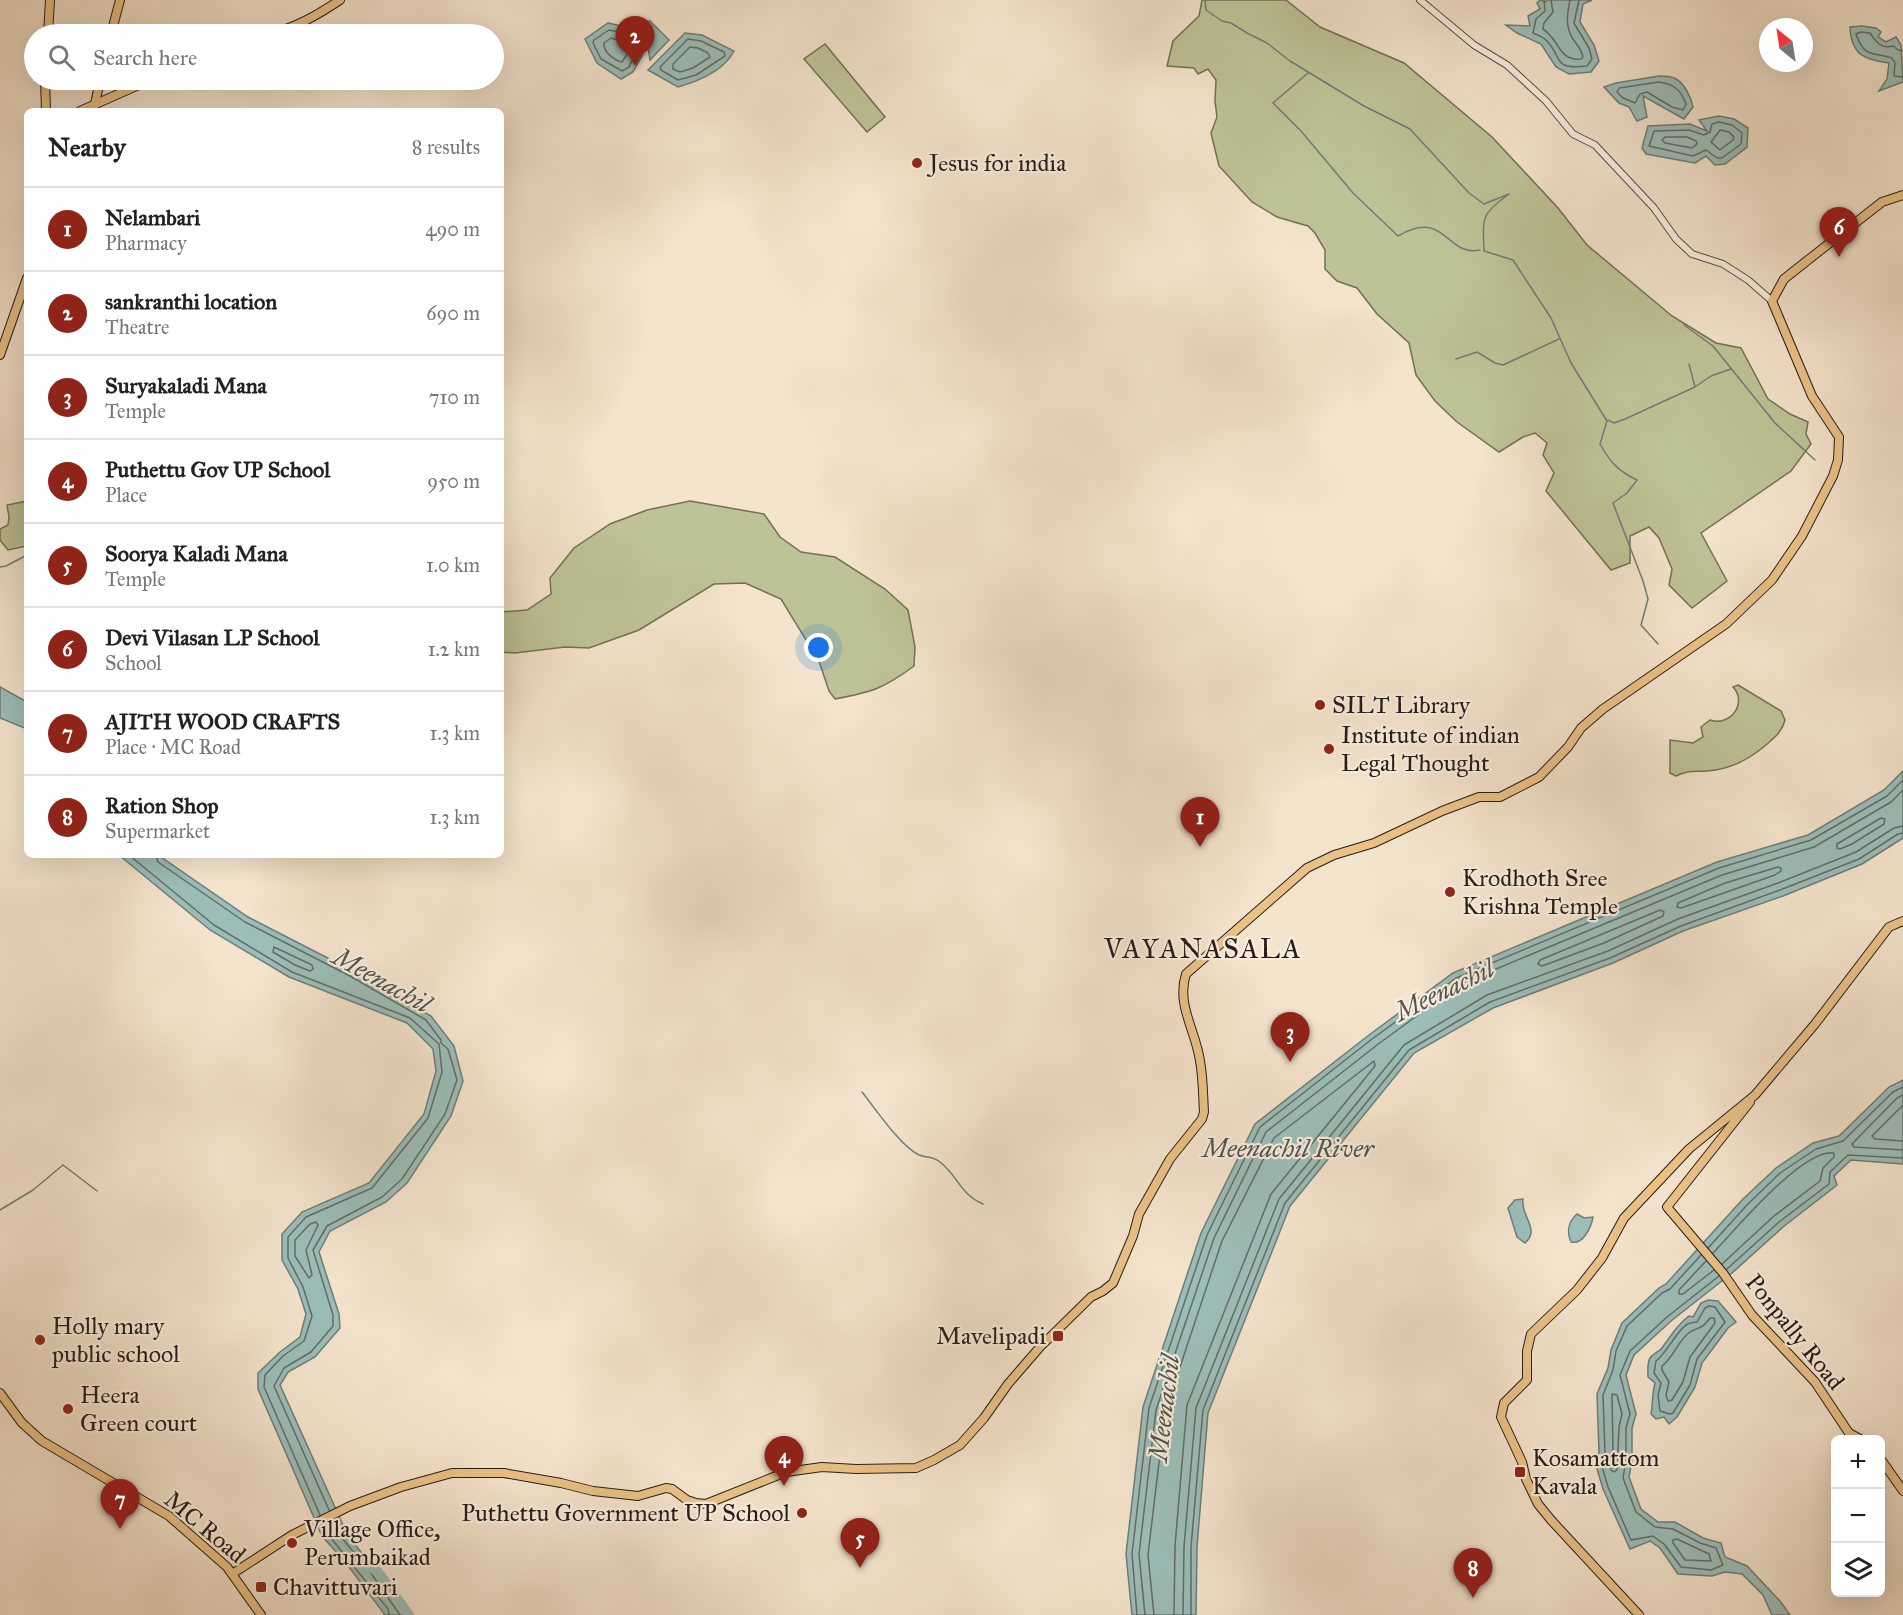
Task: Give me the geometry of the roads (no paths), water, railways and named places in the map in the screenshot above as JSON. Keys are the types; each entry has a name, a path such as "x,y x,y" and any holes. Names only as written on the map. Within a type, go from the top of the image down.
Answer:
{"main road":[{"path":"49,24 50,0"},
{"path":"114,24 120,0"},
{"path":"302,24 340,0"},
{"path":"45,90 46,108"},
{"path":"95,104 98,90"},
{"path":"86,108 129,90"},
{"path":"232,1574 292,1535 351,1506 411,1484 452,1473 504,1473 592,1491 638,1496 666,1488 672,1489 687,1500 706,1503 786,1472 822,1467 916,1468 960,1444 984,1418 1008,1384 1040,1347 1091,1297 1113,1283 1133,1236 1139,1214 1170,1159 1202,1119 1204,1112 1200,1059 1183,1001 1182,987 1186,974 1307,868 1334,855 1374,843 1442,811 1479,798 1500,797 1539,777 1568,747 1581,728 1603,709 1726,624 1772,580 1802,536 1833,476 1838,460 1839,437 1812,396 1772,301 1784,279 1882,202 1903,195"},
{"path":"0,355 24,287"},
{"path":"1639,1615 1538,1504 1501,1417 1504,1403 1527,1380 1527,1351 1531,1334 1577,1290 1602,1258 1624,1218 1689,1149 1755,1095 1815,1024 1889,927 1903,921"},
{"name":"Ponpally Road","path":"1755,1095 1667,1207 1707,1252 1752,1316 1815,1382 1849,1433 1853,1435"},
{"name":"MC Road","path":"0,1393 22,1423 42,1441 169,1516 227,1567 261,1615"},
{"path":"1885,1464 1903,1491"}],"street":[{"path":"1420,0 1474,45 1507,65 1546,101 1573,134 1595,145 1654,208 1676,238 1692,254 1723,264 1748,280 1772,301"}],"water":[{"path":"1540,0 1546,2 1547,0 1592,0 1583,4 1580,22 1594,45 1599,61 1591,72 1569,74 1556,67 1541,44 1506,25 1530,26 1528,16 1540,9 1537,3"},
{"path":"641,21 650,21 669,40 650,60 647,40 640,27"},
{"path":"608,23 634,29 643,54 633,72 621,79 597,63 585,39"},
{"path":"1850,27 1876,28 1881,32 1878,37 1886,42 1896,37 1901,45 1903,82 1879,91 1887,79 1889,63 1866,58 1856,50"},
{"path":"685,33 702,35 734,51 717,70 694,82 678,87 648,70"},
{"path":"1659,76 1674,78 1686,90 1693,107 1684,119 1643,96 1647,117 1637,121 1629,107 1619,103 1604,87 1616,83"},
{"path":"1719,116 1734,119 1748,128 1747,147 1725,164 1715,165 1706,156 1695,163 1646,154 1642,148 1648,126 1690,124 1707,131 1699,120"},
{"path":"0,687 24,700 24,728 0,718"},
{"name":"Meenachil River","path":"1903,771 1903,838 1862,864 1783,896 1683,931 1613,963 1493,1008 1414,1053 1290,1206 1208,1413 1197,1547 1196,1615 1132,1615 1126,1554 1143,1407 1201,1233 1255,1124 1453,973 1717,862 1808,835 1884,790"},
{"path":"123,858 162,858 248,917 353,971 431,1016 454,1046 463,1081 451,1116 407,1183 386,1202 330,1231 319,1252 339,1314 340,1328 315,1357 288,1372 280,1385 347,1534 409,1615 385,1615 346,1563 322,1536 258,1389 258,1373 300,1337 306,1314 298,1289 282,1260 282,1234 302,1212 369,1183 424,1114 436,1071 433,1049 407,1023 289,977 210,930"},
{"path":"1903,1080 1903,1164 1851,1160 1834,1176 1837,1185 1783,1227 1634,1355 1626,1375 1636,1414 1632,1428 1632,1461 1629,1477 1641,1509 1658,1522 1675,1522 1703,1538 1721,1543 1725,1557 1747,1566 1790,1615 1772,1615 1763,1595 1742,1574 1725,1572 1712,1576 1678,1574 1660,1548 1650,1541 1630,1549 1603,1489 1595,1462 1599,1452 1597,1394 1622,1323 1666,1284 1742,1200 1776,1168 1813,1143 1839,1136 1889,1087"},
{"path":"1523,1199 1524,1211 1531,1227 1531,1233 1525,1243 1517,1237 1508,1208 1515,1200"},
{"path":"1577,1214 1584,1218 1593,1217 1583,1238 1571,1242 1569,1226"},
{"path":"1708,1300 1718,1301 1736,1322 1728,1328 1702,1363 1695,1387 1677,1417 1669,1424 1664,1417 1656,1419 1651,1414 1655,1383 1648,1377 1649,1360 1661,1349 1680,1323 1689,1316 1693,1317 1701,1303"}],"waterway":[{"path":"1205,0 1206,10 1222,21 1231,23 1267,43 1290,61 1364,106 1410,129 1469,193 1484,204 1509,194 1493,207 1485,218 1484,251 1513,260 1551,318 1571,363 1607,421 1600,444 1615,465 1637,480 1627,493 1613,503 1648,599 1641,625 1658,644"},
{"path":"1308,73 1273,103 1301,131 1353,193 1398,236 1426,227 1436,230 1459,247 1480,250"},
{"path":"1684,325 1713,346 1775,423 1815,460"},
{"path":"1456,359 1477,352 1503,365 1559,339"},
{"path":"1608,420 1614,423 1625,419 1695,387 1689,364"},
{"path":"1695,387 1711,376 1731,369"},
{"path":"0,567 24,557"},
{"path":"862,1092 904,1144 919,1155 940,1162 969,1195 983,1204"},
{"path":"0,1210 33,1190 63,1165 97,1191"},
{"name":"Meenachil","path":"370,1567 378,1572 409,1615"}],"place":[{"name":"sankranthi location","path":"635,66"},
{"name":"Jesus for india","path":"917,163"},
{"name":"Devi Vilasan LP School","path":"1839,257"},
{"name":"SILT Library","path":"1320,705"},
{"name":"Institute of indian Legal Thought","path":"1329,749"},
{"name":"Nelambari","path":"1200,847"},
{"name":"Krodhoth Sree Krishna Temple","path":"1450,892"},
{"name":"Suryakaladi Mana","path":"1290,1062"},
{"name":"Mavelipadi","path":"1058,1336"},
{"name":"Holly mary public school","path":"40,1340"},
{"name":"Heera Green court","path":"68,1409"},
{"name":"Kosamattom Kavala","path":"1520,1472"},
{"name":"Puthettu Gov UP School","path":"784,1486"},
{"name":"Puthettu Government UP School","path":"802,1513"},
{"name":"AJITH WOOD CRAFTS","path":"120,1529"},
{"name":"Village Office, Perumbaikad","path":"292,1543"},
{"name":"Soorya Kaladi Mana","path":"860,1568"},
{"name":"Chavittuvari","path":"261,1587"},
{"name":"Ration Shop","path":"1473,1598"}],"district":[{"name":"VAYANASALA","path":"1203,948"}]}
